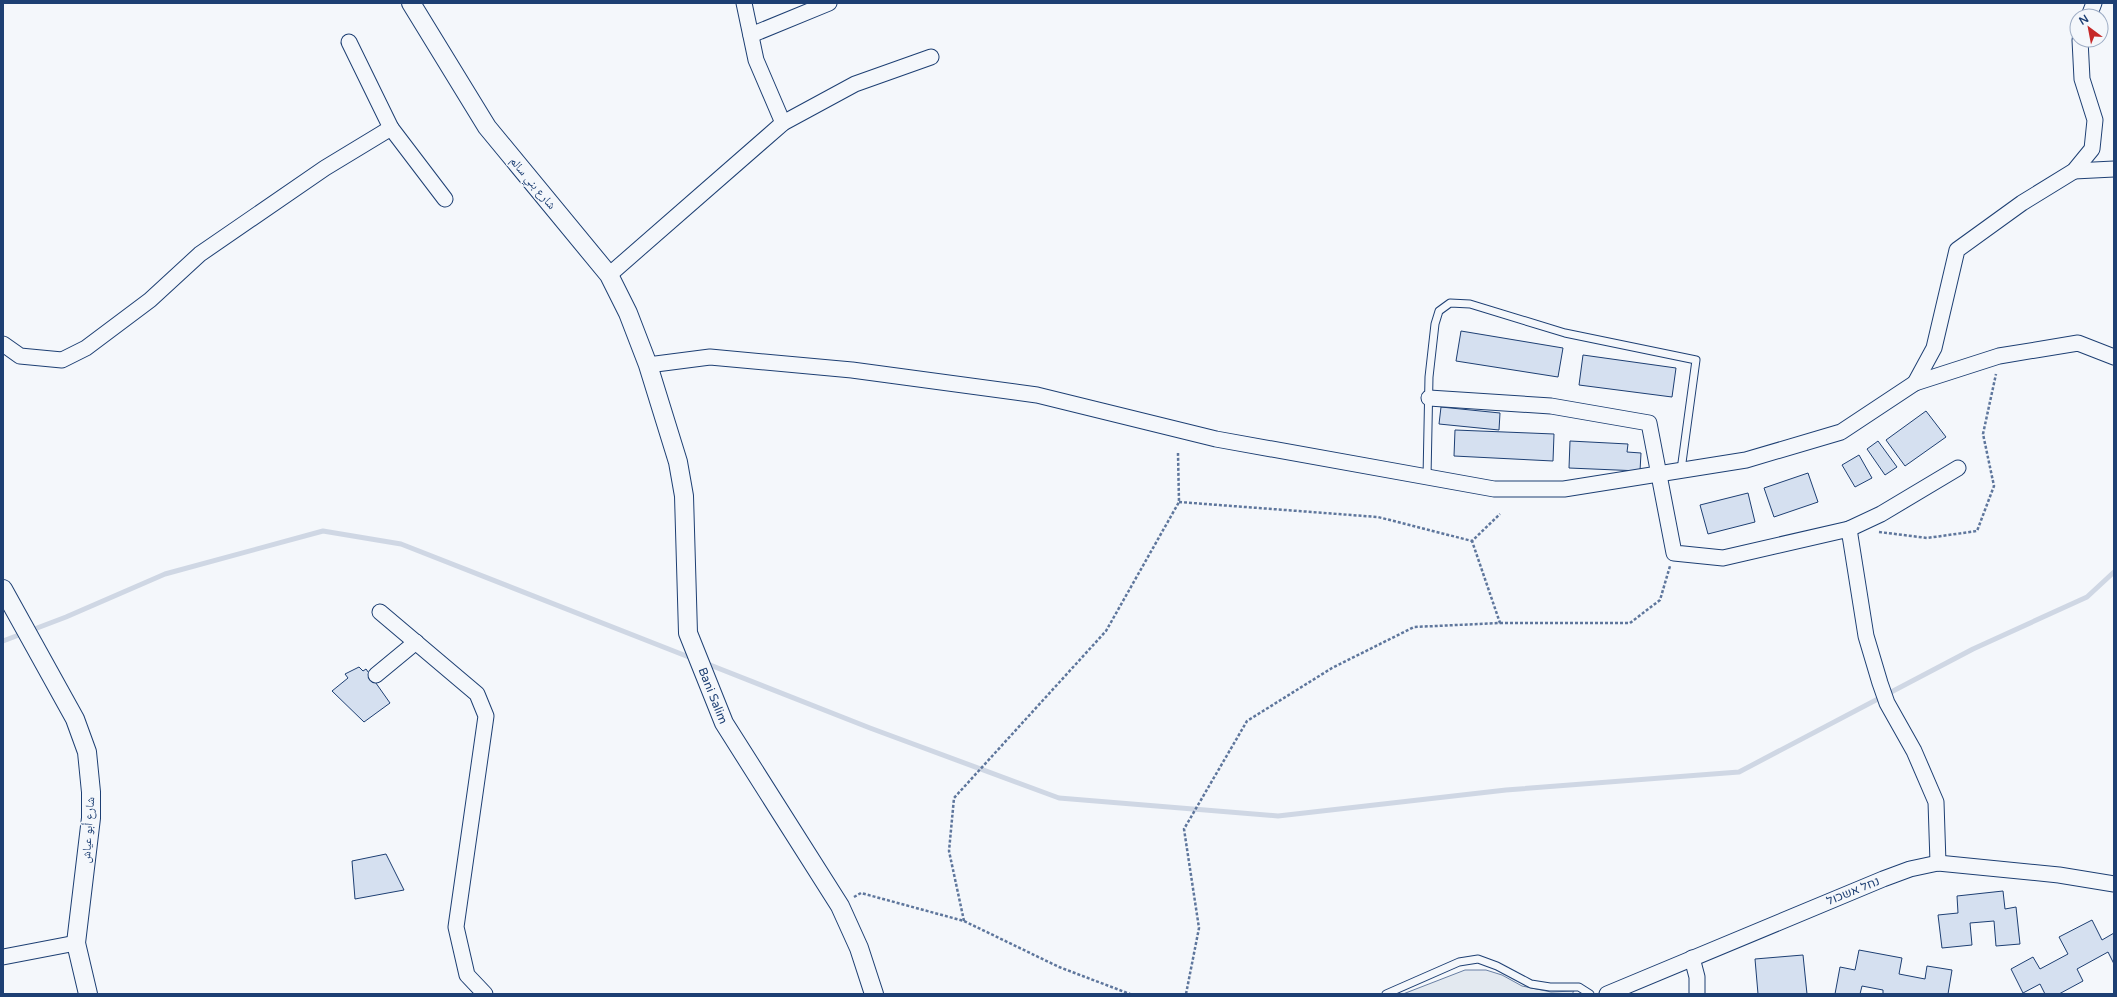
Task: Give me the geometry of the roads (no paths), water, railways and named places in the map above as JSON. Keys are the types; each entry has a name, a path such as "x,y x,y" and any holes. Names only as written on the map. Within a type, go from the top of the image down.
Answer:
{"street":[{"name":"شارع بني سالم","path":"411,3 487,127 609,275 628,313 648,365"},
{"path":"744,3 756,60 783,123"},
{"path":"751,36 829,3"},
{"path":"349,42 391,128 445,199"},
{"path":"1916,383 1934,348 1957,250 2022,203 2074,171 2092,149 2095,120 2082,79 2080,48"},
{"path":"609,275 783,123 855,84 931,57"},
{"path":"3,344 20,356 62,360 86,348 150,300 200,254 325,168 391,128"},
{"path":"2074,171 2114,169"},
{"path":"648,365 710,357 852,370 1037,395 1216,439 1494,489 1564,489 1746,460 1841,432 1916,383 1999,356 2078,343 2114,357"},
{"name":"Bani Salim","path":"648,365 678,462 684,496 688,633 724,723 840,906 859,948 874,994"},
{"path":"1429,398 1551,406 1649,423 1674,553 1723,558 1849,529 1881,514 1958,468"},
{"path":"1849,529 1866,636 1880,683 1887,703 1914,751 1936,802 1938,863"},
{"name":"شارع أبو عياش","path":"3,589 75,719 87,752 91,792 91,818 76,943 88,994"},
{"path":"380,612 477,694 486,716 456,927 467,975 485,994"},
{"path":"376,675 416,642"},
{"name":"נחל אשכול","path":"1607,994 1883,879 1938,863 2059,875 2114,884"},
{"path":"3,957 76,943"},
{"path":"1692,958 1698,977 1697,994"}],"lane":[{"path":"1428,477 1429,398 1435,324 1439,311 1450,303 1470,304 1565,333 1696,360 1681,470"},
{"path":"1386,994 1459,962 1478,959 1503,969 1531,984 1550,988 1579,987 1590,994"}],"waterway":[{"path":"3,641 66,617 165,574 323,531 401,544 694,659"},
{"path":"705,663 870,728 1059,798 1278,816 1506,790 1739,772 1973,649 2087,597 2114,572"}]}
